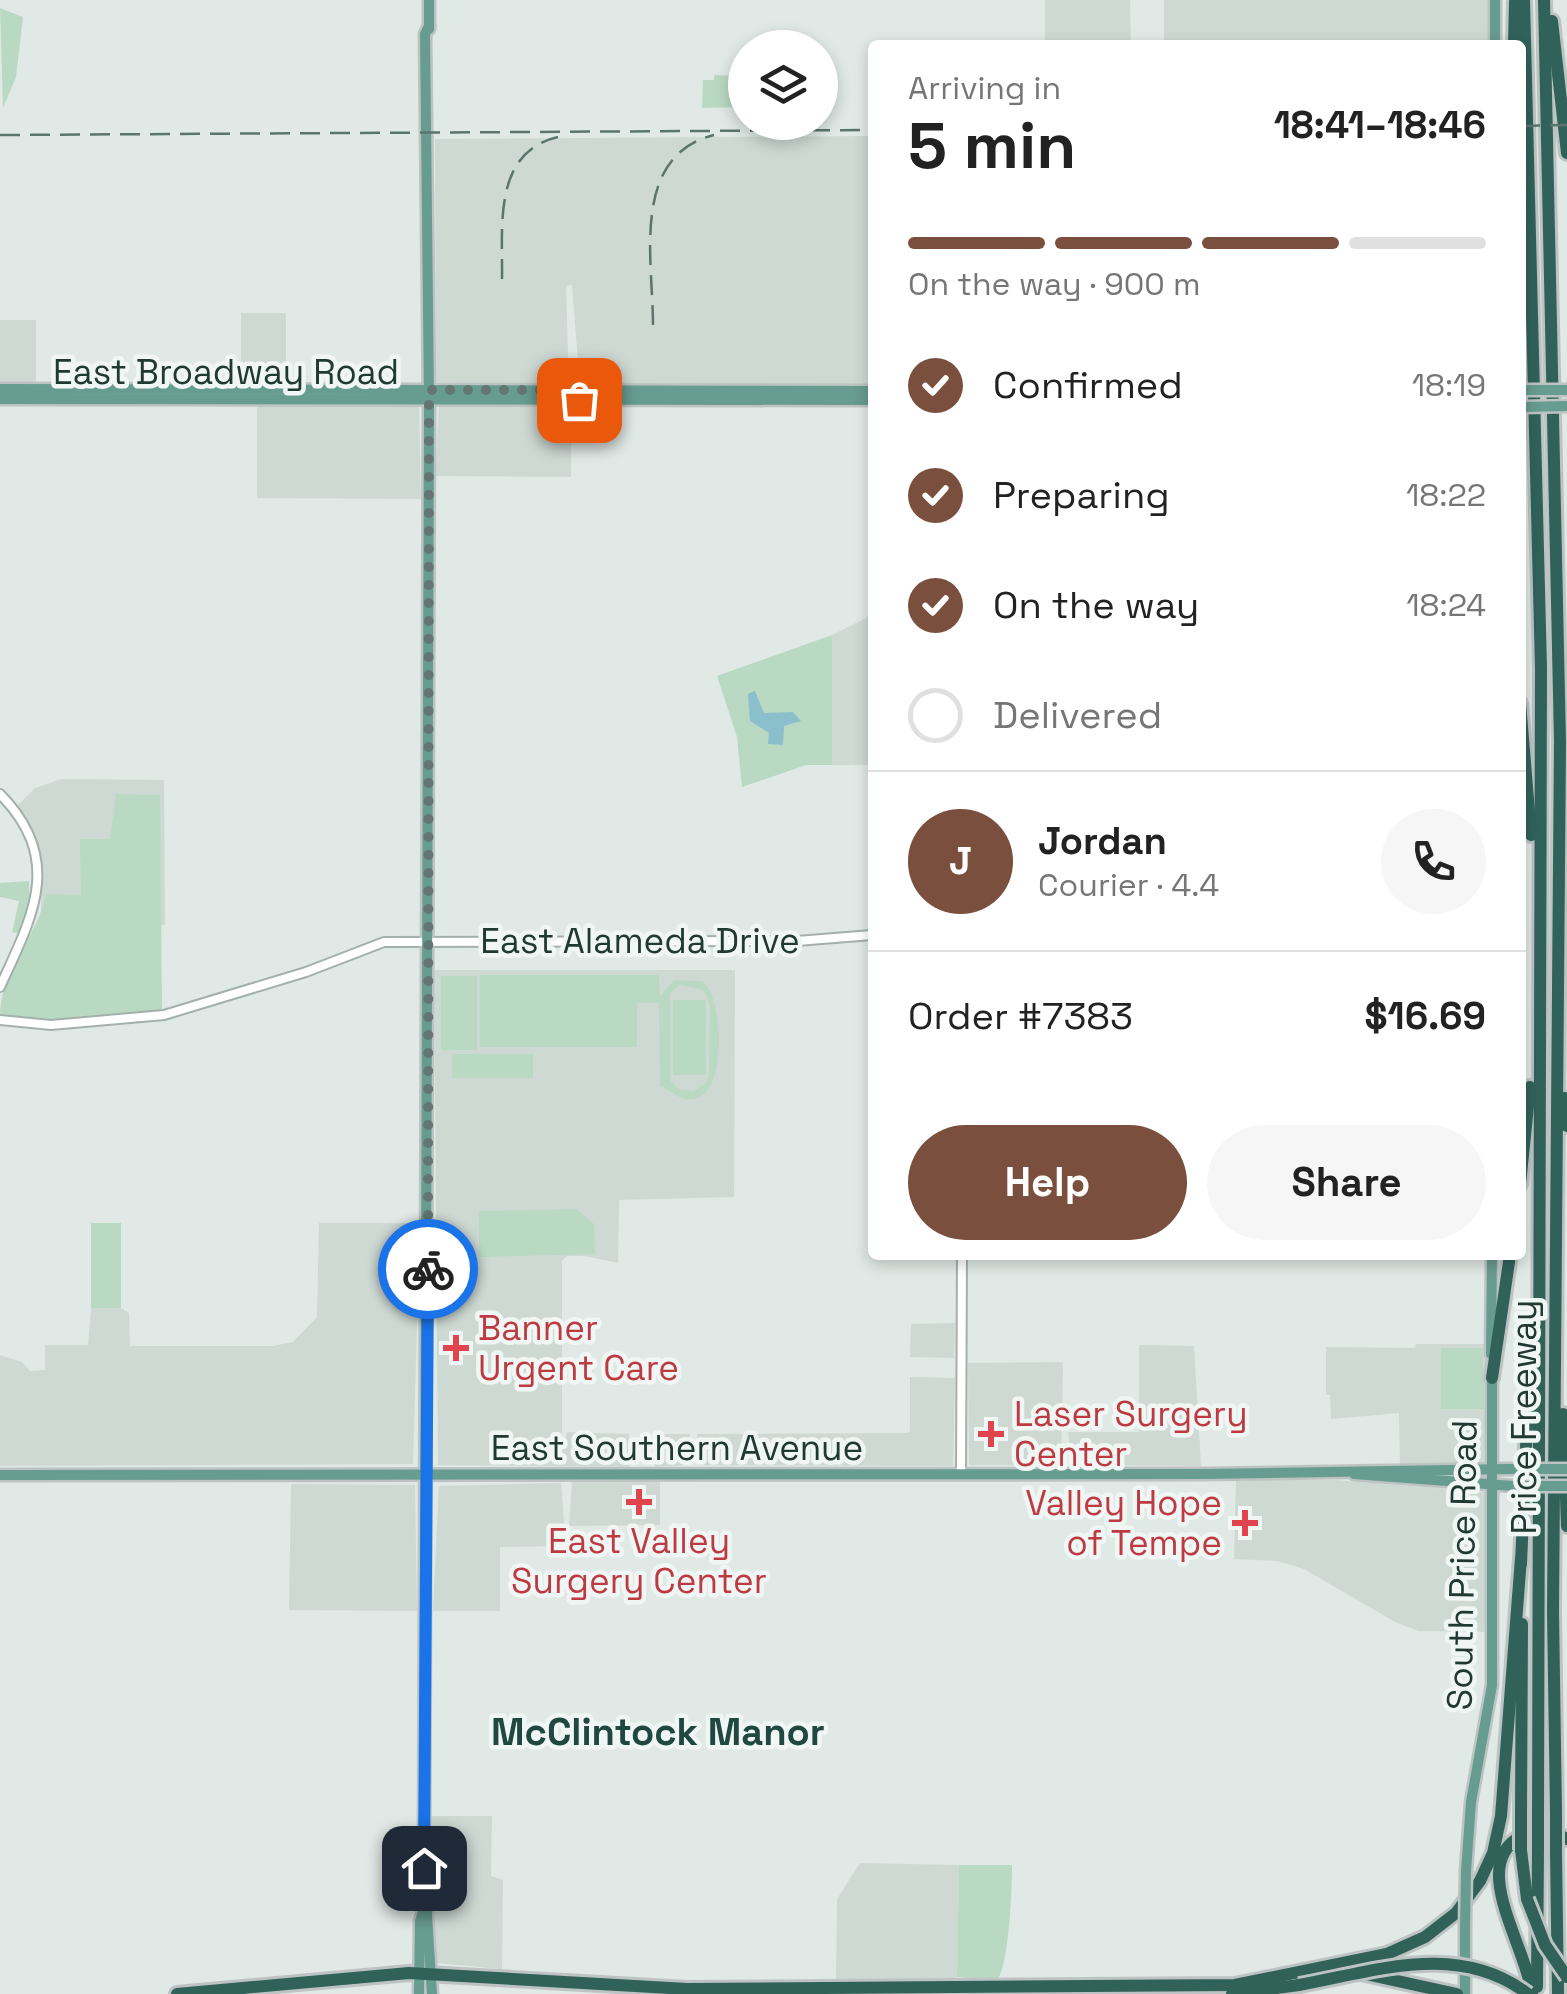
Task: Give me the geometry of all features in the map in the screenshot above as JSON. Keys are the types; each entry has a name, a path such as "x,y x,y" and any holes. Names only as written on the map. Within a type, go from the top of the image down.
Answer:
{"highway":[{"path":"1514,40 1516,0"},
{"name":"Price Freeway","path":"1524,0 1525,40"},
{"path":"1548,0 1567,153"},
{"name":"Price Freeway","path":"1548,0 1556,431 1556,1852 1561,1987"},
{"name":"Price Freeway","path":"1526,79 1541,668 1536,1337 1538,1849 1533,1992"},
{"path":"1558,914 1565,865 1567,772"},
{"path":"1526,773 1538,912"},
{"path":"1558,1017 1567,1126"},
{"path":"1526,1131 1538,1025"},
{"path":"1492,1378 1509,1260"},
{"path":"1556,1274 1567,1526"},
{"path":"1536,1337 1526,1428 1521,1558 1521,1850 1527,1899 1561,1987"},
{"path":"177,1994 425,1974 598,1987 1170,1988 1223,1986 1281,1977 1388,1954 1416,1943 1456,1914 1480,1881 1500,1826 1521,1558"},
{"path":"1533,1992 1523,1950 1498,1888 1498,1864 1512,1843 1525,1835 1548,1832 1567,1839"},
{"path":"1228,1994 1440,1962 1484,1970 1533,1992"},
{"path":"1281,1977 1356,1973 1463,1991"},
{"path":"656,1994 818,1989"}],"main road":[{"path":"429,0 425,34 429,395 425,1905 420,1921 425,1974 432,1992"},
{"path":"1495,0 1495,40"},
{"name":"East Broadway Road","path":"0,390 33,394 296,395 548,390 577,395 868,400"},
{"path":"529,400 548,390"},
{"path":"1526,390 1567,390"},
{"name":"East Broadway Road","path":"429,395 529,400 577,395 868,391"},
{"name":"East Broadway Road","path":"0,399 33,394"},
{"path":"1526,407 1567,406"},
{"name":"South Price Road","path":"1463,1991 1471,1802 1492,1685 1492,1260"},
{"name":"East Southern Avenue","path":"1358,1476 1363,1470 1567,1469"},
{"name":"East Southern Avenue","path":"0,1475 1358,1476 1567,1486"},
{"path":"418,1992 425,1974"}],"street":[{"path":"0,794 30,841 38,880 27,934 0,987"},
{"name":"East Alameda Drive","path":"0,1020 51,1025 164,1015 306,972 368,945 427,941 797,941 868,935"},
{"path":"961,1474 962,1260"}],"shaded area":[{"path":"1045,0 1130,0 1131,40 1045,40"},
{"path":"1164,0 1488,0 1488,40 1164,40"},
{"path":"838,136 868,136 868,387 580,387 572,285 566,286 569,386 436,382 435,139 838,140"},
{"path":"241,313 286,313 286,386 241,386"},
{"path":"0,320 36,320 36,386 0,386"},
{"path":"257,403 419,406 421,499 257,498"},
{"path":"571,403 571,477 435,476 439,405"},
{"path":"868,617 868,765 832,765 832,635"},
{"path":"62,779 164,780 165,925 98,927 41,914 41,857 18,805 35,788"},
{"path":"434,970 735,970 734,1197 619,1200 618,1263 584,1256 567,1256 562,1261 562,1454 567,1432 629,1434 629,1467 438,1465"},
{"path":"319,1223 420,1223 413,1464 0,1466 0,1355 22,1362 30,1371 45,1370 45,1345 88,1345 91,1308 121,1308 129,1313 130,1346 273,1346 293,1342 317,1317"},
{"path":"955,1323 954,1358 910,1357 911,1324"},
{"path":"1416,1344 1490,1344 1487,1456 1482,1464 1400,1466 1399,1413 1331,1419 1330,1395 1326,1395 1326,1347 1415,1348"},
{"path":"1139,1345 1194,1346 1201,1466 1071,1465 1068,1432 1139,1432"},
{"path":"1063,1362 1061,1465 969,1465 968,1363"},
{"path":"910,1377 955,1378 953,1466 698,1465 697,1434 907,1433"},
{"path":"654,1434 690,1434 688,1465 655,1467"},
{"path":"660,1480 660,1525 569,1526 572,1482"},
{"path":"1236,1480 1335,1480 1485,1492 1488,1632 1419,1631 1397,1623 1304,1569 1278,1561 1234,1559"},
{"path":"561,1483 566,1546 500,1547 500,1611 433,1611 439,1486"},
{"path":"291,1484 415,1485 417,1611 289,1610"},
{"path":"431,1816 492,1816 491,1876 503,1880 502,1969 436,1963"},
{"path":"860,1863 959,1865 957,1977 950,1981 836,1982 837,1899"}],"green space":[{"path":"0,8 23,17 16,77 3,108"},
{"path":"714,75 728,76 728,107 702,108 703,80 714,80"},
{"path":"832,635 832,765 806,765 742,787 737,737 717,676"},
{"path":"116,794 160,795 162,1011 50,1021 0,1016 6,984 46,894 81,895 80,839 110,839"},
{"path":"29,881 29,906 21,934 12,932 19,901 0,897 0,883"},
{"path":"480,975 659,975 660,996 674,980 702,981 715,1005 718,1024 713,1080 705,1093 694,1099 680,1097 660,1086 659,1003 637,1003 637,1047 480,1047","holes":["679,985 703,990 710,1004 709,1075 706,1083 693,1091 678,1089 670,1080 670,994"]},
{"path":"441,976 477,976 477,1050 441,1050"},
{"path":"673,1000 706,1000 706,1075 673,1075"},
{"path":"452,1054 533,1054 533,1078 452,1078"},
{"path":"577,1209 594,1224 595,1254 479,1257 479,1211"},
{"path":"91,1223 121,1223 121,1308 91,1308"},
{"path":"1441,1348 1483,1348 1484,1409 1441,1409"},
{"path":"959,1865 1012,1865 1007,1943 997,1980 957,1977"}],"water":[{"path":"755,691 764,713 793,712 801,721 784,726 783,745 768,744 769,733 750,721 748,694"}],"railway":[{"path":"1526,126 1567,125"},
{"path":"0,135 868,130"},
{"path":"653,325 650,242 658,187 669,164 687,147 714,135"},
{"path":"502,279 503,216 512,175 522,158 537,145 558,137"}],"way so far":[{"path":"428,1269 429,390 575,390 579,400"}],"place":[{"name":"Banner Urgent Care","path":"456,1348"},
{"name":"Laser Surgery Center","path":"991,1434"},
{"name":"East Valley Surgery Center","path":"639,1502"},
{"name":"Valley Hope of Tempe","path":"1245,1523"}],"district":[{"name":"McClintock Manor","path":"658,1732"}],"route":[{"path":"424,1868 428,1269"}]}
